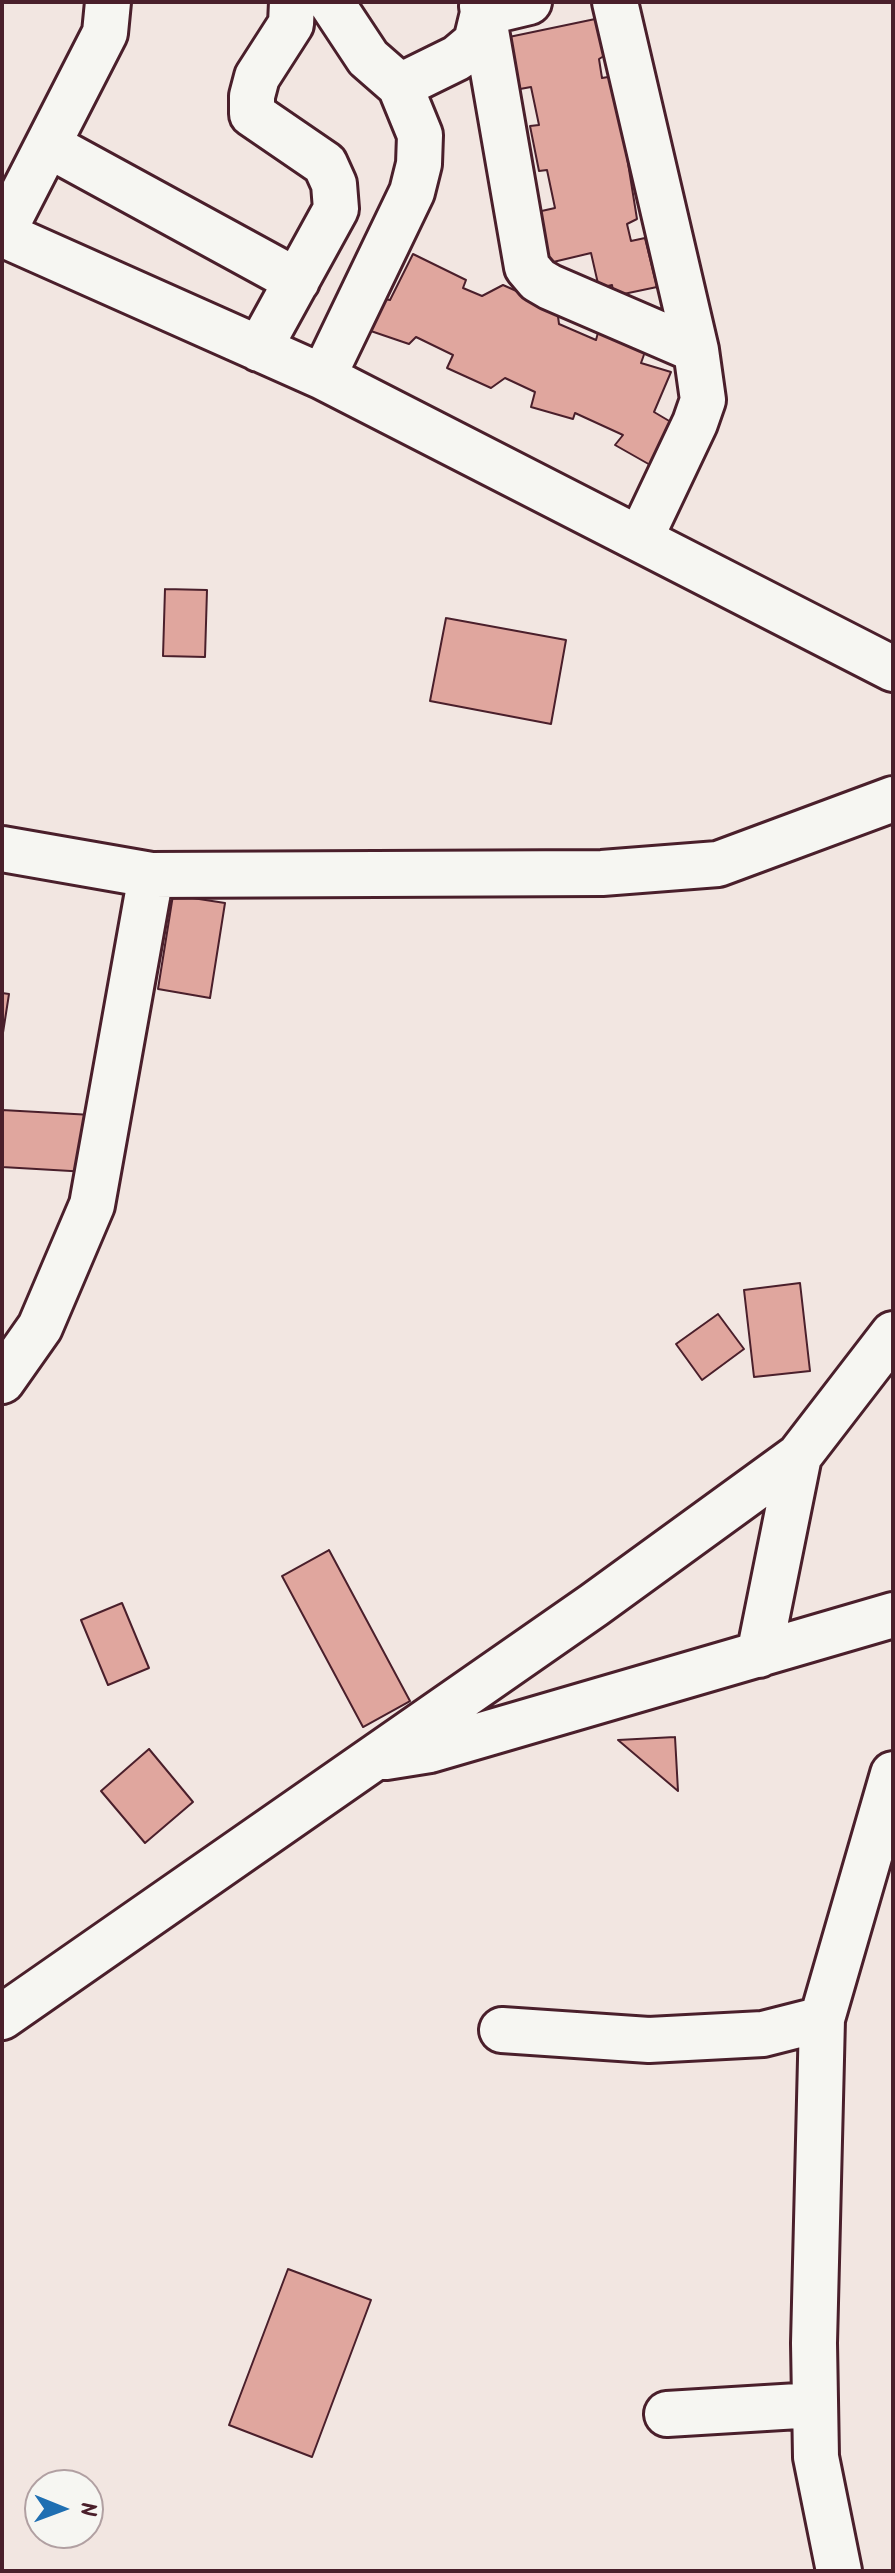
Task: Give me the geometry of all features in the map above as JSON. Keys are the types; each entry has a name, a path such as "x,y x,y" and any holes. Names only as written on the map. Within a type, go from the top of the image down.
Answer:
{"street":[{"path":"108,2 105,33 2,234 323,377 893,669"},
{"path":"259,349 336,209 334,184 325,164 252,114 252,96 257,77 291,24 292,2"},
{"path":"323,377 412,192 419,164 420,135 400,86 368,58 331,2"},
{"path":"482,7 529,2"},
{"path":"615,2 696,350 703,400 640,539"},
{"path":"400,86 457,58 476,42 482,7"},
{"path":"482,7 527,267 538,280 550,287 696,350"},
{"path":"48,145 297,281"},
{"path":"2,849 151,875 602,873 718,864 893,799"},
{"path":"2,1381 40,1327 92,1205 151,875"},
{"path":"2,2017 594,1605 799,1456 893,1334"},
{"path":"759,1655 799,1456"},
{"path":"372,1760 430,1750 893,1615"},
{"path":"839,2571 816,2457 814,2343 822,2019 893,1774"},
{"path":"502,2030 649,2040 763,2034 822,2019"},
{"path":"667,2414 815,2405"}],"building":[{"path":"600,18 607,54 599,59 602,78 614,76 637,219 627,224 631,241 645,238 657,287 614,296 612,285 599,288 591,253 549,263 537,212 555,208 547,170 539,171 530,126 539,125 531,87 520,89 509,37"},
{"path":"413,254 466,280 463,288 482,296 503,285 557,309 559,324 596,340 599,329 646,349 641,363 671,372 654,412 676,425 652,466 615,445 623,435 575,413 573,419 531,407 535,392 505,378 491,388 447,368 453,355 416,337 409,344 362,328 378,298 390,300"},
{"path":"165,589 207,590 205,657 163,656"},
{"path":"446,618 566,640 551,724 430,701"},
{"path":"173,895 225,903 210,998 158,989"},
{"path":"2,993 9,994 2,1039"},
{"path":"2,1110 92,1115 88,1172 2,1167"},
{"path":"800,1283 810,1371 754,1377 744,1290"},
{"path":"718,1314 744,1349 702,1380 676,1344"},
{"path":"329,1550 410,1701 363,1727 282,1576"},
{"path":"122,1603 149,1668 108,1685 81,1620"},
{"path":"675,1737 678,1791 618,1740"},
{"path":"149,1749 193,1802 145,1843 101,1791"},
{"path":"288,2269 371,2300 312,2457 229,2425"}]}
